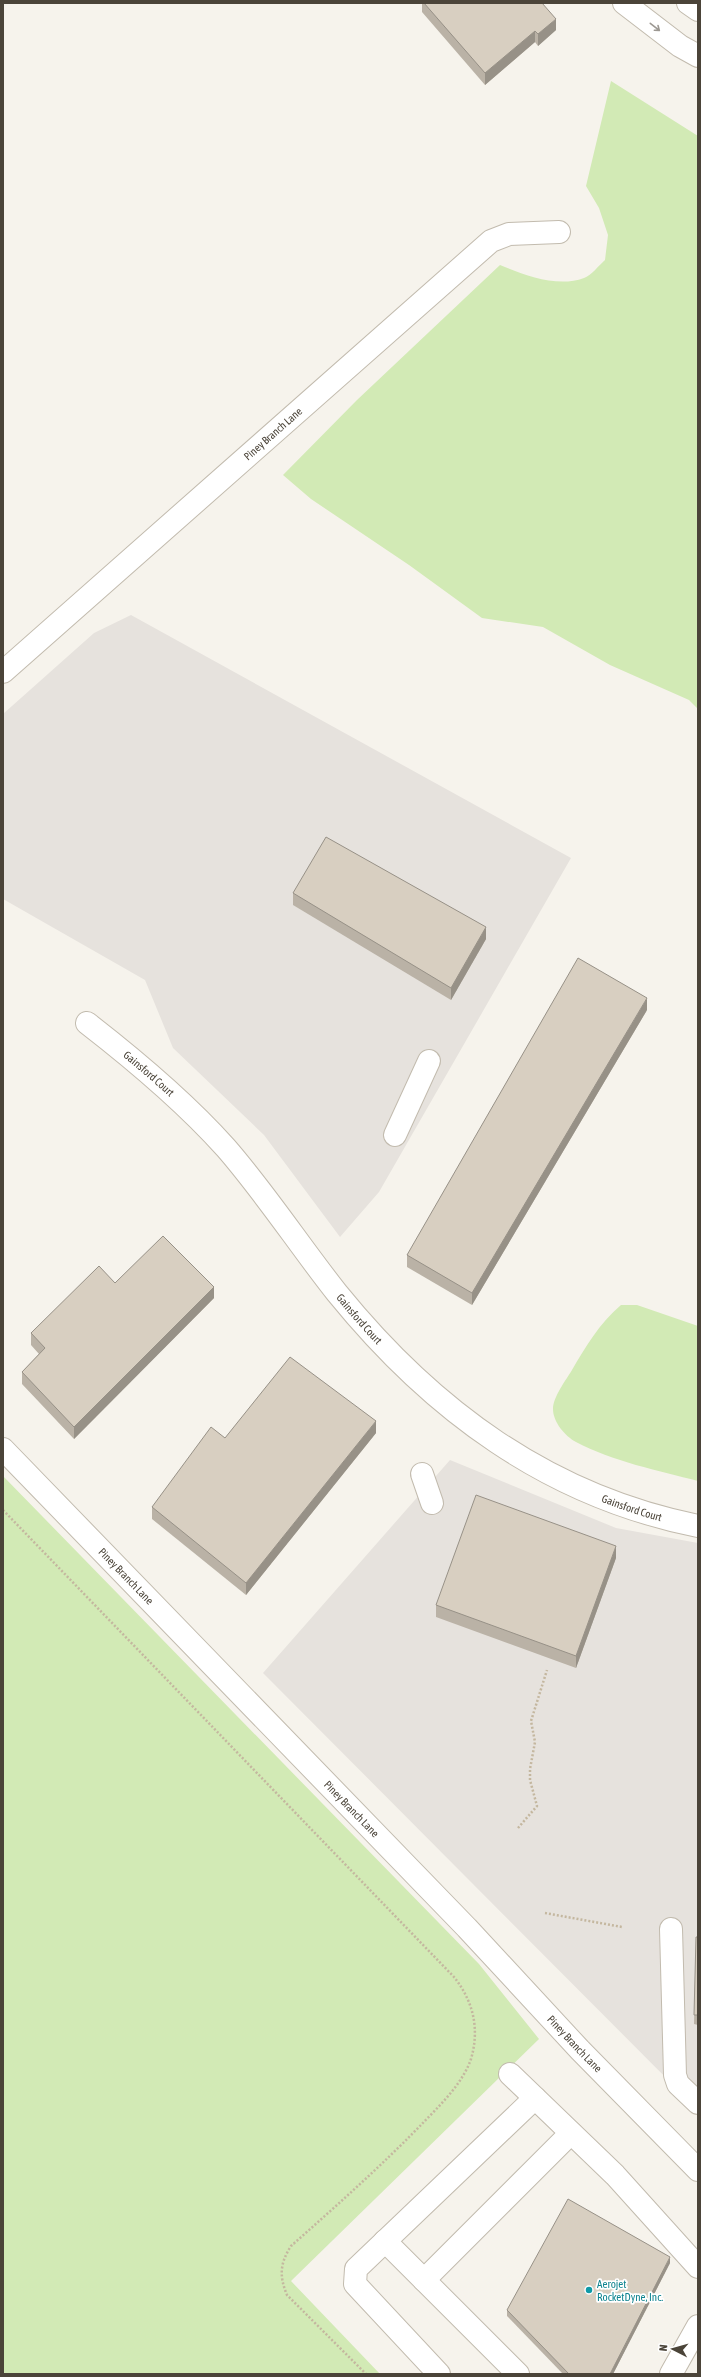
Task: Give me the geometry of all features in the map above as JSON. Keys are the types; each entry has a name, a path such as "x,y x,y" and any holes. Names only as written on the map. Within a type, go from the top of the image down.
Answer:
{"street":[{"path":"624,3 680,46 698,56"},
{"path":"688,3 698,10"},
{"name":"Piney Branch Lane","path":"3,672 491,241 509,234 559,232"},
{"name":"Gainsford Court","path":"87,1023 173,1094 224,1146 258,1186 336,1292 376,1340 412,1376 448,1407 493,1442 559,1480 606,1499 664,1518 698,1526"},
{"path":"395,1135 430,1061"},
{"name":"Piney Branch Lane","path":"3,1449 467,1928 580,2050 698,2170"},
{"path":"422,1474 432,1504"},
{"path":"670,1929 675,2075 678,2084 698,2103"},
{"path":"510,2074 615,2175 698,2267"},
{"path":"439,2374 355,2284 356,2269 535,2098"},
{"path":"424,2280 572,2133"},
{"path":"385,2241 518,2374"},
{"path":"671,2374 698,2326"}],"path":[{"path":"3,1510 454,1977 463,1989 472,2006 476,2025 474,2045 470,2060 462,2076 440,2104 397,2149 291,2246 284,2257 280,2270 282,2283 288,2295 366,2374"},
{"path":"518,1828 537,1806 530,1780 530,1769 535,1742 531,1721 547,1670"},
{"path":"545,1913 622,1927"}],"shaded area":[{"path":"131,615 571,858 379,1192 340,1237 264,1135 173,1048 145,980 3,899 3,714 94,633"},
{"path":"450,1460 616,1528 698,1543 698,2110 263,1673"}],"green space":[{"path":"611,81 698,136 698,709 689,700 610,665 543,627 482,618 409,565 311,499 283,475 357,400 500,265 541,279 563,282 574,281 587,277 605,260 608,235 599,208 586,186"},
{"path":"621,1305 637,1305 698,1326 698,1481 636,1465 590,1449 568,1436 557,1424 553,1409 555,1399 560,1389 582,1352 606,1320"},
{"path":"3,1476 479,1964 539,2039 291,2281 380,2374 3,2374"}],"building":[{"path":"424,3 542,3 556,19 538,34 535,31 485,73"},
{"path":"326,837 486,927 451,988 293,893"},
{"path":"578,958 647,998 472,1293 407,1255"},
{"path":"163,1236 214,1287 74,1427 22,1372 45,1348 31,1333 99,1266 115,1283"},
{"path":"290,1357 376,1421 246,1583 152,1507 211,1427 225,1438"},
{"path":"476,1495 616,1546 576,1656 436,1605"},
{"path":"696,1937 698,1937 698,2015 694,2015"},
{"name":"Aerojet RocketDyne, Inc.","path":"568,2199 670,2257 610,2374 569,2374 507,2310"}],"place":[{"name":"Aerojet RocketDyne, Inc.","path":"589,2290"}]}
